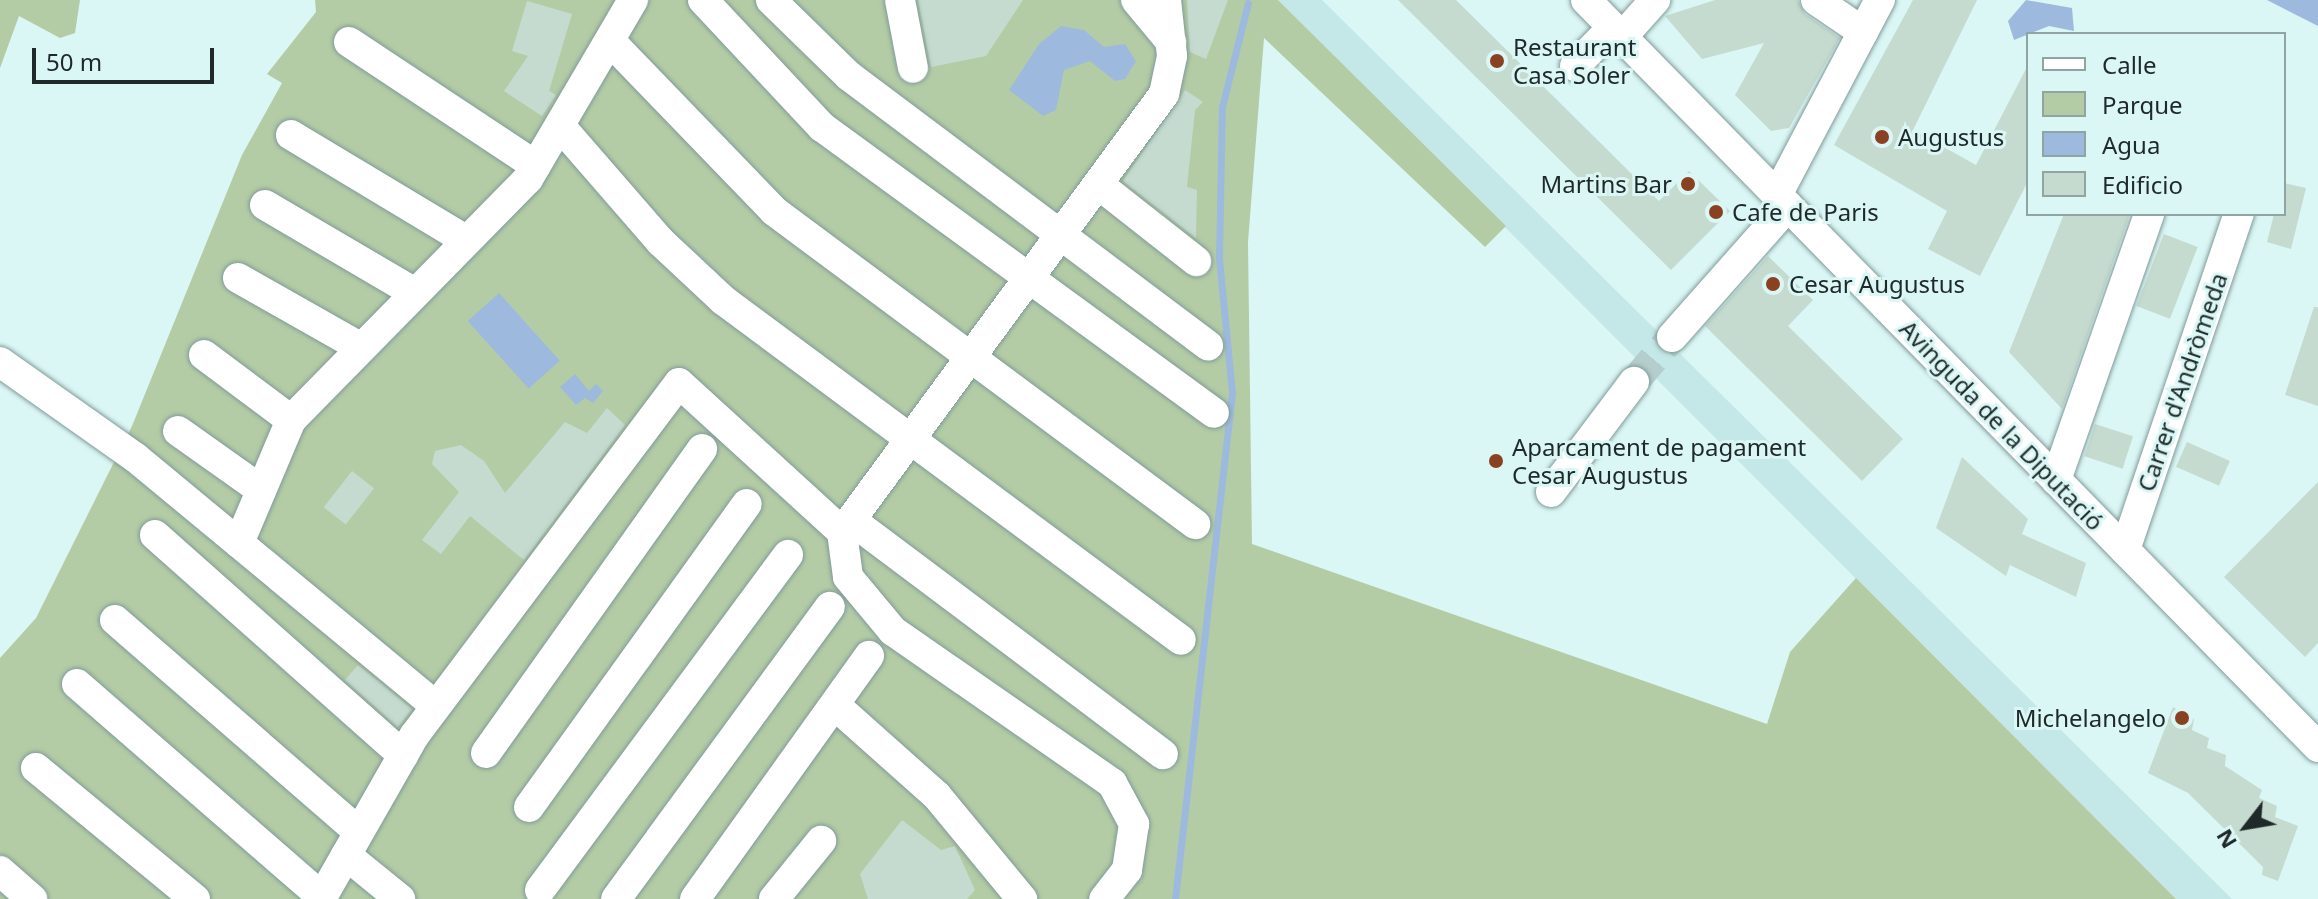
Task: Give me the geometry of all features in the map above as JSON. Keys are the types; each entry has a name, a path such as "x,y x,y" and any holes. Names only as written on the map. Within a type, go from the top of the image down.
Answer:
{"street":[{"path":"239,543 291,420 358,346 536,166 612,43 633,0"},
{"path":"703,0 822,127 1214,413"},
{"path":"771,0 849,76 1059,237 1208,346"},
{"path":"900,0 913,68"},
{"path":"1136,0 1171,42"},
{"path":"1104,899 1127,870 1134,824 1112,783 893,631 848,577 847,526 1164,94 1171,42 1166,0"},
{"name":"Avinguda de la Diputació","path":"1586,0 2318,747"},
{"path":"1575,66 1655,0"},
{"path":"1816,0 1863,32"},
{"path":"1672,337 1783,200 1880,0"},
{"path":"349,42 536,166"},
{"path":"612,43 774,211 969,360 1195,524"},
{"path":"561,127 661,242 723,300 907,443 1181,640"},
{"path":"291,135 466,240"},
{"path":"1098,184 1196,261"},
{"path":"265,205 413,292"},
{"path":"2056,480 2148,216"},
{"name":"Carrer d'Andròmeda","path":"2125,550 2238,216"},
{"path":"238,278 358,346"},
{"path":"204,355 291,420"},
{"path":"0,362 136,458 436,706"},
{"path":"1551,492 1634,382"},
{"path":"77,684 321,898 403,755 436,706 679,383 847,526 1163,754"},
{"path":"178,431 261,490"},
{"path":"486,753 702,449"},
{"path":"529,807 747,504"},
{"path":"155,535 403,755"},
{"path":"540,890 788,555"},
{"path":"616,899 830,607"},
{"path":"115,620 352,844 400,899"},
{"path":"695,899 869,656"},
{"path":"836,706 937,796 1022,899"},
{"path":"36,768 195,899"},
{"path":"774,899 821,841"},
{"path":"0,871 32,899"}],"shaded area":[{"path":"1278,0 1322,0 2232,899 2176,899"}],"green space":[{"path":"0,0 80,0 75,33 60,38 19,16 0,68"},
{"path":"315,0 1278,0 1506,226 1485,247 1264,38 1248,242 1252,544 1767,724 1790,652 1856,578 2176,899 0,899 0,658 36,618 132,426 242,155 282,83 267,74 316,12"}],"water":[{"path":"2026,0 2072,8 2074,31 2049,26 2026,32 2026,35 2014,40 2008,21"},
{"path":"2267,0 2318,0 2318,26"},
{"path":"1061,26 1084,30 1104,47 1125,44 1136,61 1125,79 1115,81 1090,61 1064,70 1056,110 1043,116 1009,90 1039,44"},
{"path":"499,293 560,361 529,389 468,321"},
{"path":"575,374 589,391 596,384 603,391 593,403 585,398 576,405 560,387"}],"building":[{"path":"918,0 1023,0 986,56 931,67"},
{"path":"1187,0 1228,0 1206,59 1190,52"},
{"path":"1398,0 1456,0 1659,201 1689,171 1730,211 1671,270"},
{"path":"1715,0 1798,0 1805,14 1840,38 1789,128 1771,131 1735,95 1764,43 1702,59 1665,16"},
{"name":"Augustus","path":"1913,0 1977,0 1913,130 1976,165 2026,69 2026,185 1980,276 1928,249 1947,211 1834,145"},
{"path":"527,1 572,14 549,91 556,95 542,116 504,91 528,56 512,51"},
{"path":"1185,90 1203,102 1195,110 1187,187 1197,190 1196,238 1123,181"},
{"path":"2286,183 2306,188 2291,249 2267,242 2274,216 2286,216"},
{"path":"2063,216 2129,216 2062,409 2009,352"},
{"path":"2164,234 2198,247 2170,319 2136,306"},
{"path":"1768,256 1813,300 1788,326 1903,439 1862,481 1705,326"},
{"path":"2314,307 2318,307 2318,406 2285,395"},
{"path":"607,408 625,425 524,560 470,516 441,554 422,540 459,492 432,464 435,451 461,445 484,461 505,493 565,422 587,433"},
{"path":"2095,424 2133,436 2123,469 2084,456"},
{"path":"2187,442 2230,461 2219,486 2176,467"},
{"path":"1962,457 2028,519 2022,534 2086,563 2076,597 2010,565 2006,576 1936,528"},
{"path":"352,471 374,488 346,524 324,507"},
{"path":"2318,482 2318,643 2305,657 2224,577"},
{"path":"358,665 412,709 398,727 345,680"},
{"path":"2173,707 2194,719 2192,730 2209,738 2207,748 2226,755 2225,766 2262,790 2259,798 2277,806 2275,817 2298,826 2278,881 2262,875 2263,867 2188,793 2148,773"},
{"path":"902,820 941,850 955,846 975,890 967,899 868,899 860,874"}],"waterway":[{"path":"1175,899 1232,393 1219,259 1222,107 1248,3"}],"tunnel":[{"path":"1634,382 1672,337"}],"place":[{"name":"Restaurant Casa Soler","path":"1497,61"},
{"name":"Augustus","path":"1882,137"},
{"name":"Martins Bar","path":"1688,184"},
{"name":"Cafe de Paris","path":"1716,212"},
{"name":"Cesar Augustus","path":"1773,284"},
{"name":"Aparcament de pagament Cesar Augustus","path":"1496,461"},
{"name":"Michelangelo","path":"2182,718"}]}
